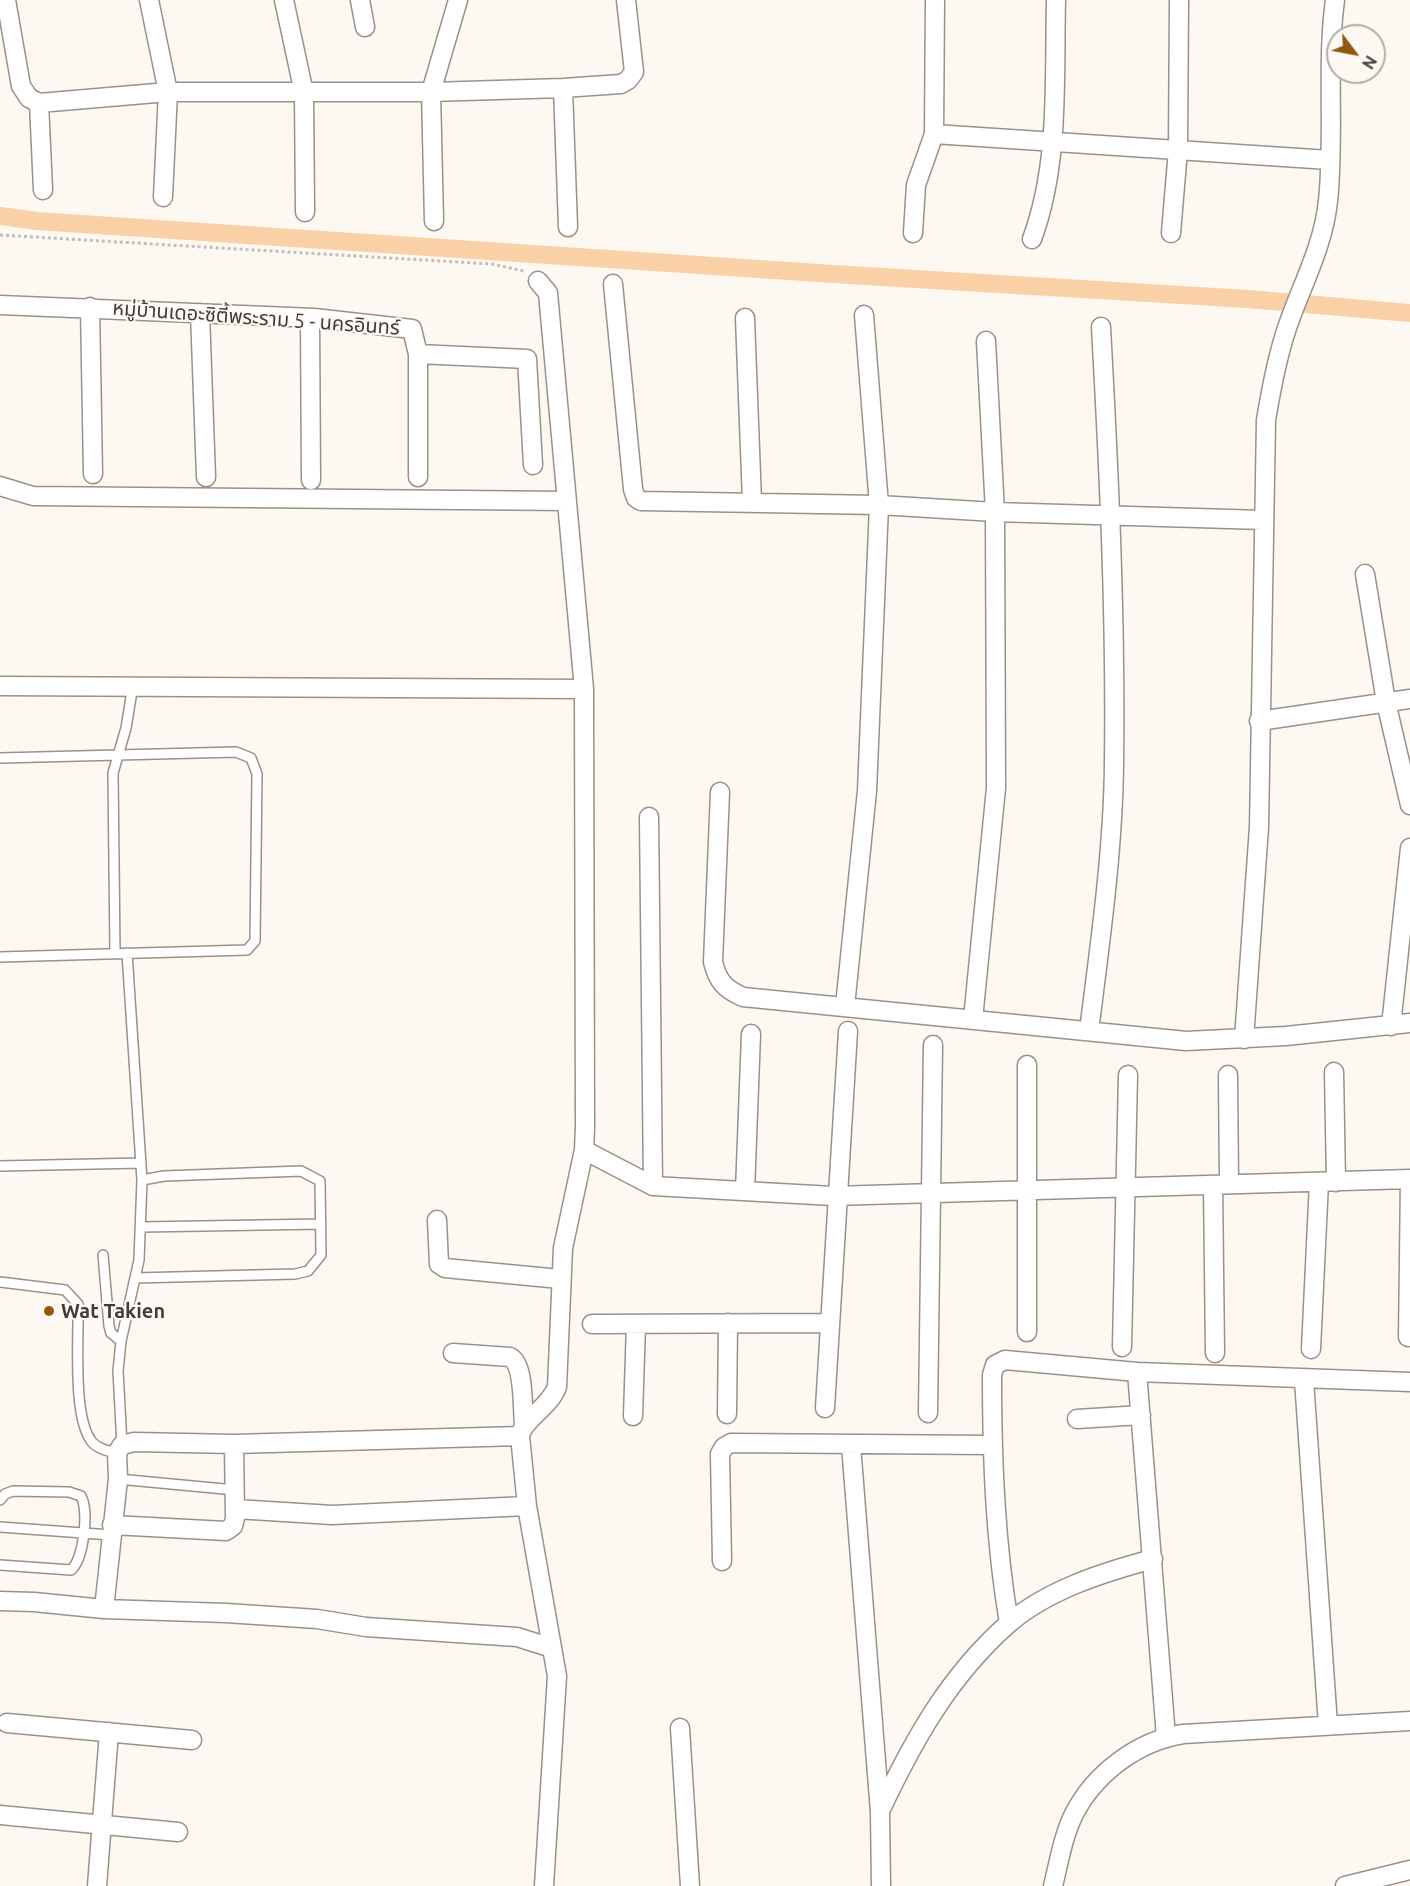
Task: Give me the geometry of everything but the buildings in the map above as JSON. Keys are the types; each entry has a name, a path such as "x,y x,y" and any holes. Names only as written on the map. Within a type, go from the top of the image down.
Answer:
{"street":[{"path":"6,0 21,86 29,98 39,103 168,92 431,92 621,84 628,80 634,72 626,0"},
{"path":"149,0 168,92 163,197"},
{"path":"284,0 304,93 304,212"},
{"path":"360,0 365,27"},
{"path":"434,221 431,92 458,0"},
{"path":"913,233 916,185 934,134 935,0"},
{"path":"1032,239 1044,207 1053,143 1056,0"},
{"path":"1171,233 1178,150 1179,0"},
{"path":"1244,1039 1258,849 1266,420 1272,386 1291,315 1306,281 1328,201 1330,36 1335,0"},
{"path":"563,88 568,227"},
{"path":"39,103 43,190"},
{"path":"934,134 1329,160"},
{"path":"104,1609 118,1479 119,1449 134,1442 234,1444 522,1430 549,1404 557,1387 563,1248 584,1150 584,689 548,293 538,281"},
{"path":"613,284 636,498 646,503 752,502 879,505 995,512 1263,520"},
{"name":"หมู่บ้านเดอะซิตี้พระราม 5 - นครอินทร์","path":"0,305 310,318 412,328 418,354 527,359 533,465"},
{"path":"90,307 93,474"},
{"path":"200,313 206,477"},
{"path":"845,1006 867,791 879,505 864,315"},
{"path":"310,318 311,480"},
{"path":"745,318 752,502"},
{"path":"1089,1031 1107,877 1114,765 1111,514 1101,327"},
{"path":"973,1019 996,788 995,512 986,341"},
{"path":"418,354 418,477"},
{"path":"0,486 33,496 567,501"},
{"path":"1365,574 1386,702 1410,805"},
{"path":"0,686 584,689"},
{"path":"1259,721 1410,699"},
{"path":"720,792 713,962 717,977 728,990 743,997 1186,1041 1244,1039 1410,1023"},
{"path":"649,817 653,1186"},
{"path":"1391,1026 1410,848"},
{"path":"825,1408 848,1031"},
{"path":"745,1191 751,1034"},
{"path":"928,1413 933,1045"},
{"path":"1027,1065 1027,1332"},
{"path":"1311,1349 1327,1182 1334,1072"},
{"path":"1122,1347 1128,1075"},
{"path":"1215,1353 1221,1185 1228,1075"},
{"path":"584,1150 653,1186 838,1196 1410,1179 1408,1337"},
{"path":"437,1220 436,1250 439,1264 446,1268 560,1279"},
{"path":"633,1416 636,1323"},
{"path":"727,1414 728,1323"},
{"path":"592,1324 830,1323"},
{"path":"453,1353 510,1357 515,1360 520,1369 527,1506 557,1676 544,1886"},
{"path":"1009,1623 1000,1572 992,1445 992,1375 995,1365 1005,1360 1137,1372 1304,1380 1410,1382"},
{"path":"1137,1372 1166,1737"},
{"path":"1304,1380 1328,1725"},
{"path":"1077,1419 1141,1415"},
{"path":"722,1561 720,1454 724,1447 731,1443 992,1445"},
{"path":"112,1530 226,1531 234,1526 236,1509 234,1444"},
{"path":"851,1445 880,1812 881,1886"},
{"path":"236,1509 332,1515 527,1506"},
{"path":"880,1812 930,1713 973,1659 1009,1623 1046,1600 1105,1572 1153,1559"},
{"path":"0,1601 104,1609 317,1619 366,1627 517,1637 552,1648"},
{"path":"1053,1886 1074,1814 1096,1784 1127,1754 1166,1737 1410,1721"},
{"path":"7,1723 192,1740"},
{"path":"680,1728 690,1886"},
{"path":"97,1886 109,1732"},
{"path":"0,1815 178,1832"},
{"path":"1345,1886 1406,1876"}],"lane":[{"path":"115,953 113,773 133,685"},
{"path":"0,758 118,757 236,752 251,758 257,774 255,941 243,951 127,952 0,957"},
{"path":"0,1282 65,1290 78,1304 79,1403 83,1421 91,1441 102,1449 119,1449 118,1371 121,1341 135,1278 142,1227 142,1180 127,952"},
{"path":"0,1166 141,1164"},
{"path":"135,1278 295,1274 308,1271 321,1255 320,1181 301,1170 164,1176 142,1180"},
{"path":"142,1227 321,1224"},
{"path":"103,1255 109,1326 111,1333 121,1341"},
{"path":"118,1479 235,1490"},
{"path":"0,1500 5,1494 13,1491 69,1492 81,1496 86,1512 80,1557 71,1570 0,1564"},
{"path":"0,1527 82,1533 112,1530"}],"path":[{"path":"0,236 492,264 525,271 538,281"}],"waterway":[{"path":"0,216 37,221 1248,299 1410,313"}],"place":[{"name":"Wat Takien","path":"49,1311"}]}
